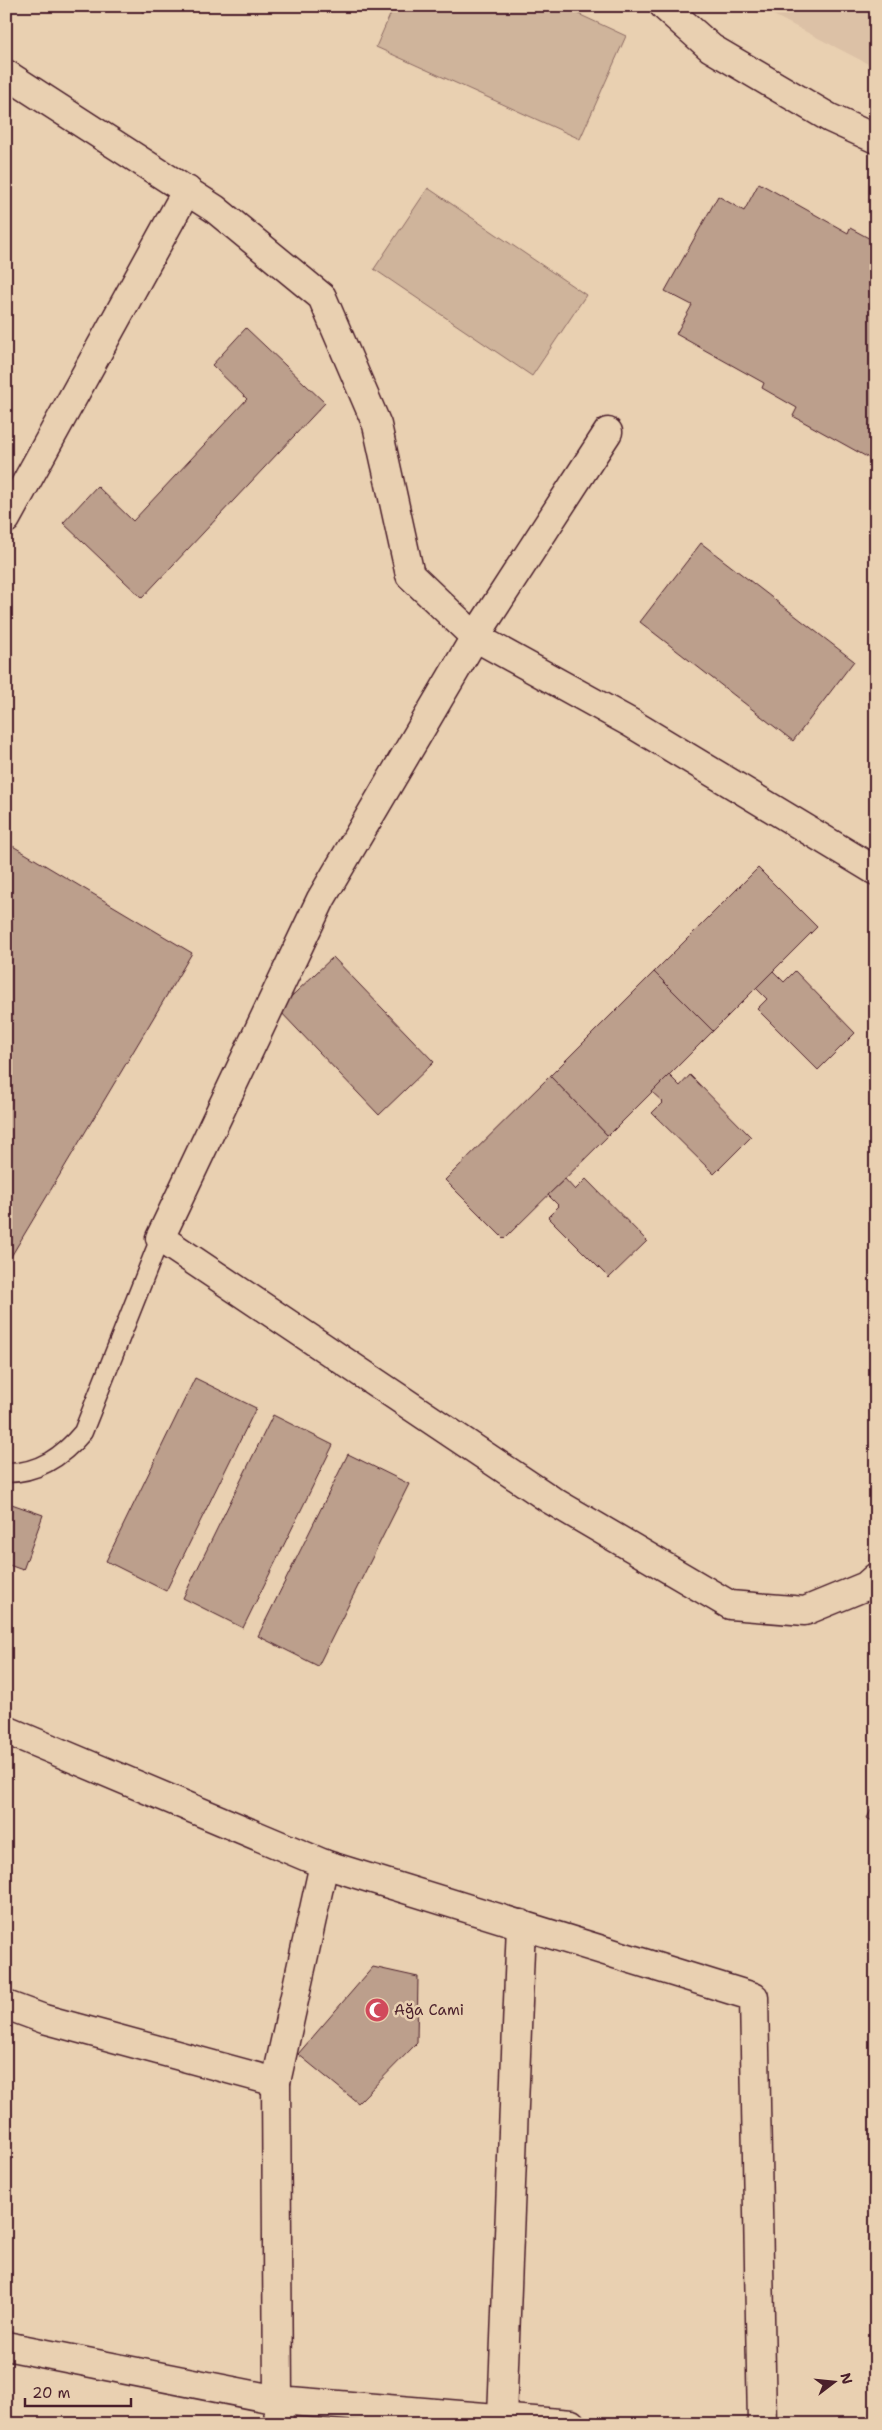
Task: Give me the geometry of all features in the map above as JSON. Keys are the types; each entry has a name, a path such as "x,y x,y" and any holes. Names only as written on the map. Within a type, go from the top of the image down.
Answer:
{"street":[{"path":"664,6 711,48 830,118 876,139"},
{"path":"6,74 215,209 322,297 377,425 410,575 475,637 630,723 876,871"},
{"path":"6,519 187,190"},
{"path":"608,432 475,637 321,899 160,1238 550,1500 730,1605 805,1611 866,1586 876,1577"},
{"path":"6,1730 324,1864 754,1997 762,2424"},
{"path":"278,2412 276,2082 324,1864"},
{"path":"502,2417 521,1924"},
{"path":"6,2005 44,2019 276,2082"},
{"path":"6,2346 278,2412 502,2417 571,2424"}],"lane":[{"path":"6,1473 27,1471 45,1465 60,1456 83,1432 160,1238"}],"shaded area":[{"path":"394,6 561,6 626,36 580,139 376,47"},
{"path":"756,6 876,6 876,68"},
{"path":"428,188 586,295 532,376 374,269"}],"building":[{"path":"141,6 183,6 142,12"},
{"path":"759,183 848,233 850,228 876,242 876,462 793,416 797,408 762,388 764,383 676,334 692,305 665,291 718,196 744,211"},
{"path":"246,328 325,403 142,598 63,523 97,486 133,521 247,399 212,365"},
{"path":"701,543 854,661 793,741 640,622"},
{"path":"6,842 192,953 6,1265"},
{"path":"758,868 817,927 713,1031 654,972"},
{"path":"333,957 434,1062 379,1115 278,1009"},
{"path":"773,971 784,982 795,971 855,1033 818,1070 757,1009 767,999 756,988"},
{"path":"654,972 713,1031 608,1136 550,1076"},
{"path":"669,1075 680,1086 690,1075 751,1137 714,1174 652,1113 663,1102 652,1092"},
{"path":"550,1076 608,1136 504,1239 445,1180"},
{"path":"565,1179 575,1190 586,1179 647,1241 609,1278 548,1217 559,1206 548,1195"},
{"path":"195,1378 256,1408 166,1591 106,1561"},
{"path":"273,1415 333,1445 243,1628 183,1598"},
{"path":"348,1454 409,1484 318,1666 258,1636"},
{"path":"6,1502 43,1515 23,1570 6,1564"},
{"path":"876,1801 876,1823 867,1818"},
{"name":"Ağa Cami","path":"373,1967 418,1977 417,2043 358,2103 298,2054"}],"place":[{"name":"Ağa Cami","path":"377,2010"}]}
